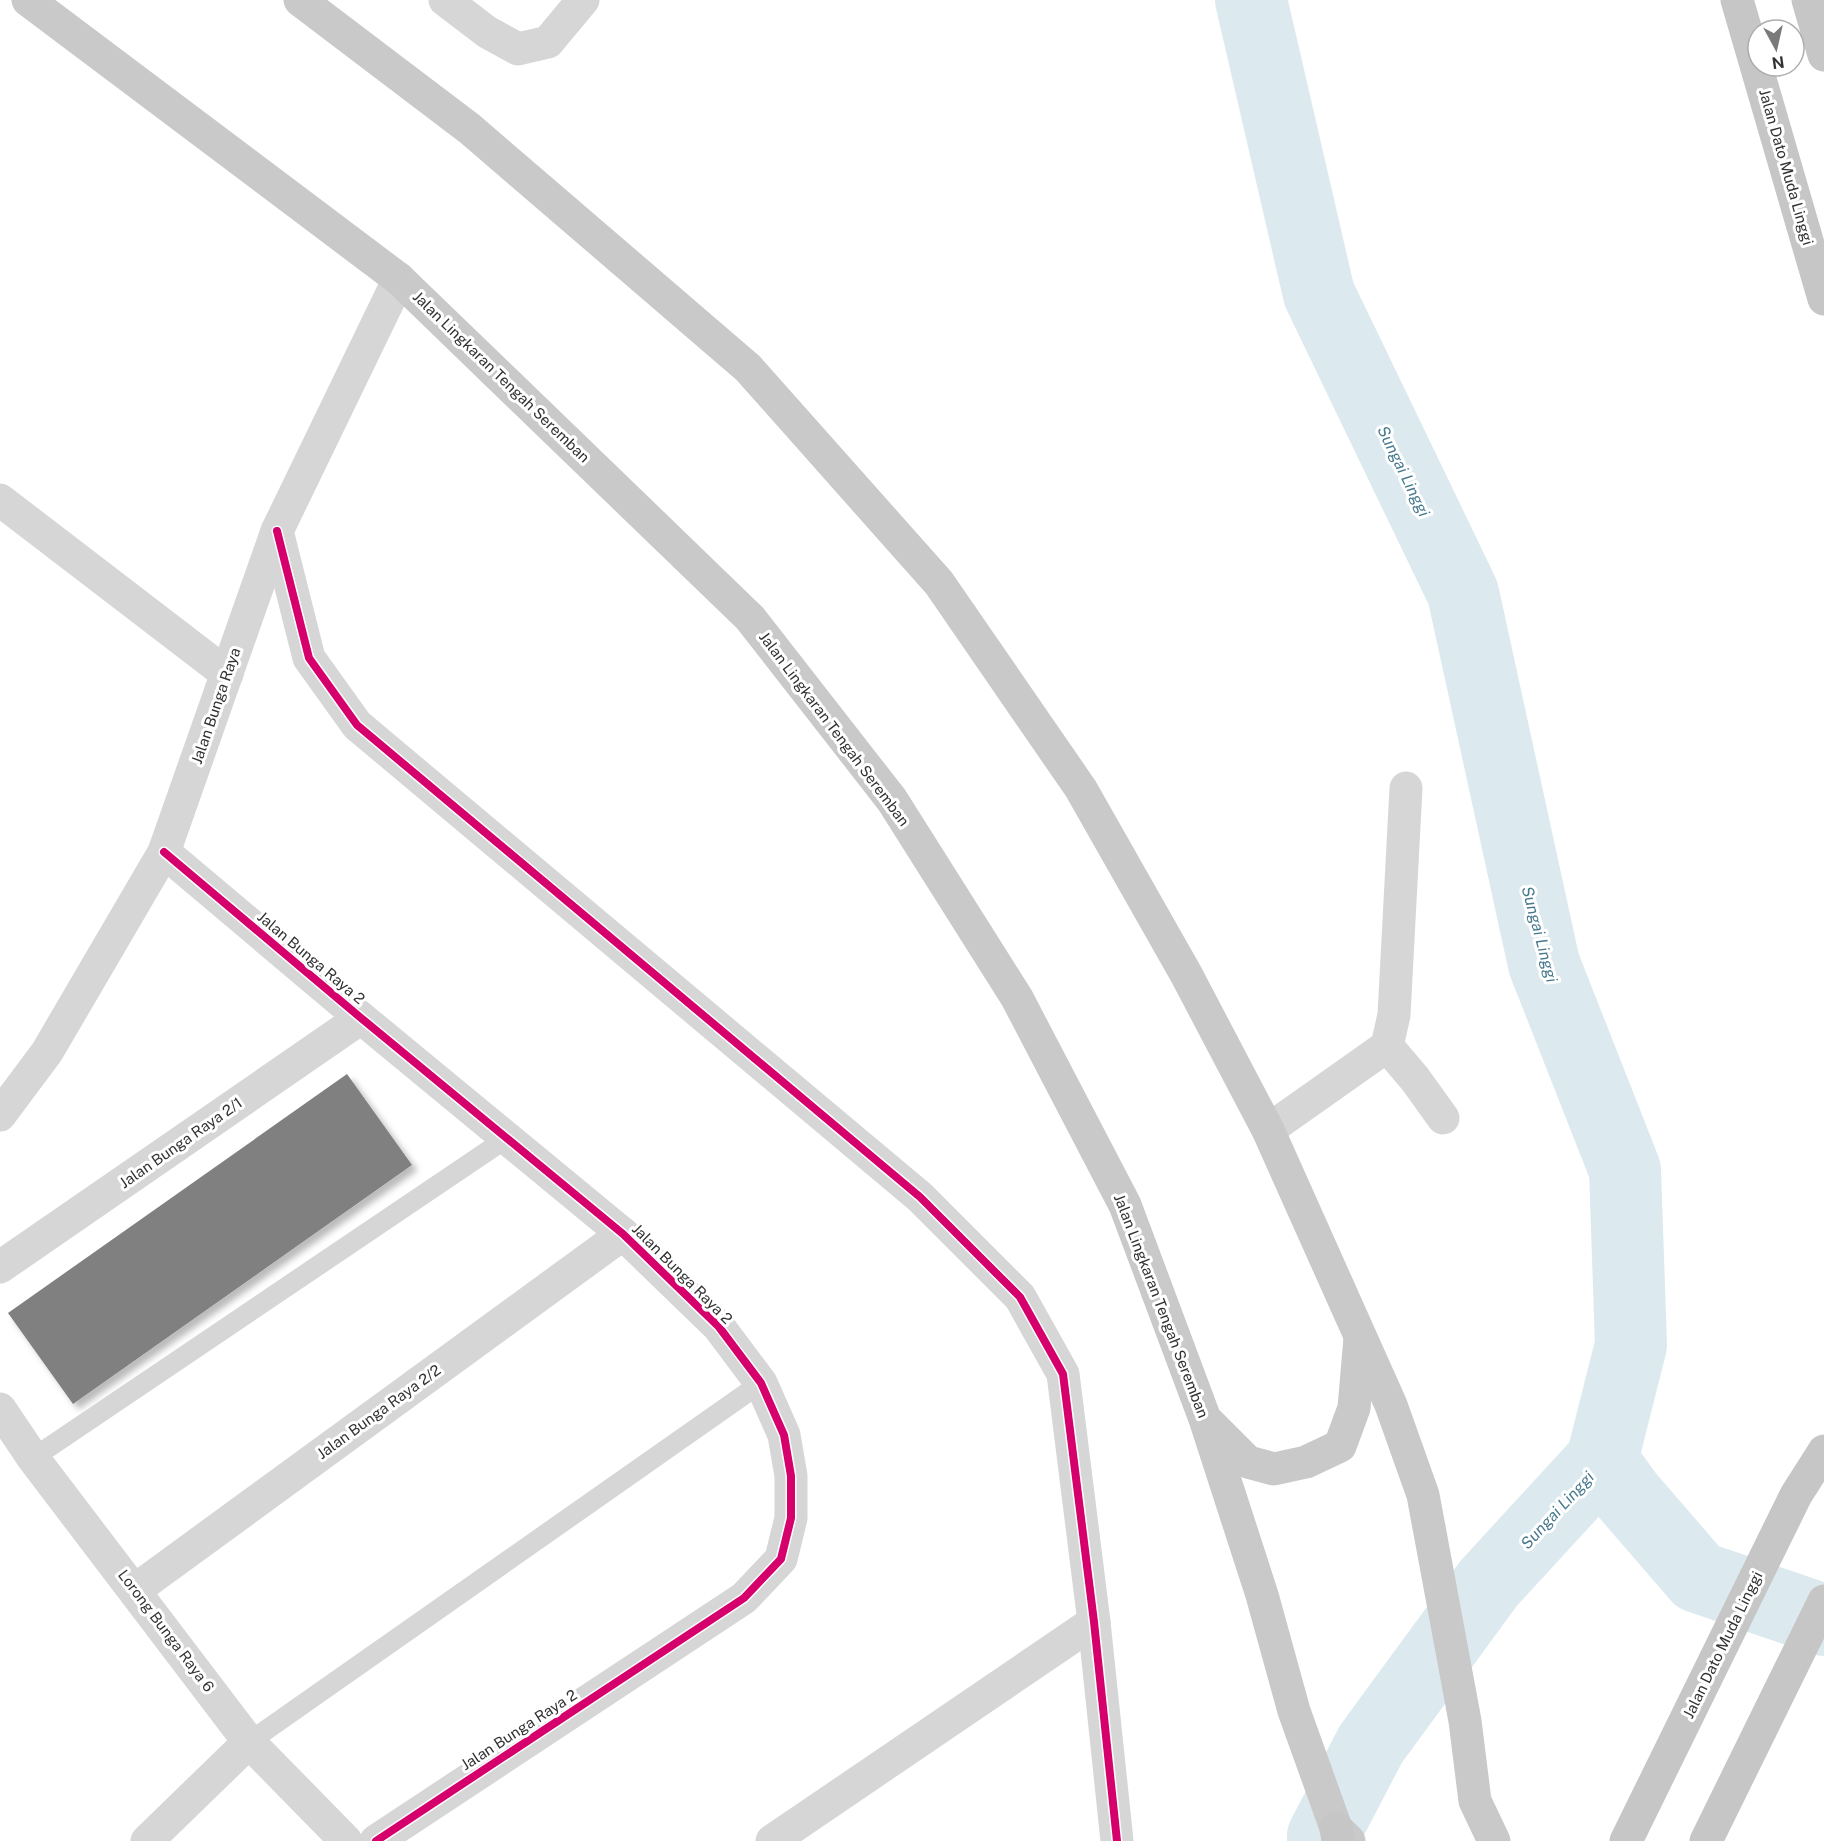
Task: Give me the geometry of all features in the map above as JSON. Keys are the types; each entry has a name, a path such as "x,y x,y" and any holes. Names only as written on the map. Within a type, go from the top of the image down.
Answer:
{"highway":[{"name":"Jalan Dato Muda Linggi","path":"1737,0 1824,298"},
{"path":"1808,0 1824,55"},
{"name":"Jalan Dato Muda Linggi","path":"1626,1841 1724,1646 1796,1495 1824,1451"},
{"path":"1706,1841 1824,1601"}],"main road":[{"name":"Jalan Lingkaran Tengah Seremban","path":"28,0 399,279 750,618 892,800 1017,998 1125,1205 1204,1419 1262,1595 1294,1711 1341,1837"},
{"path":"300,0 470,129 747,368 939,583 1081,789 1186,974 1268,1130 1391,1405 1423,1495 1465,1721 1475,1801 1494,1841"},
{"path":"1204,1419 1248,1462 1274,1469 1306,1462 1340,1446 1354,1408 1361,1336"}],"street":[{"path":"445,0 487,32 518,49 548,42 583,0"},
{"name":"Jalan Bunga Raya","path":"0,1115 47,1052 164,852 277,531 399,279"},
{"path":"0,500 227,674"},
{"path":"277,531 309,657 357,725 920,1197 1020,1297 1063,1374 1094,1622 1117,1841"},
{"path":"1268,1130 1387,1046 1394,1015 1406,788"},
{"name":"Jalan Bunga Raya 2","path":"164,852 623,1234 719,1327 761,1383 784,1435 791,1476 791,1518 781,1559 744,1598 376,1841"},
{"name":"Jalan Bunga Raya 2/1","path":"0,1267 361,1018"},
{"path":"1387,1046 1415,1079 1443,1118"},
{"name":"Jalan Bunga Raya 2/2","path":"135,1590 623,1234"},
{"name":"Lorong Bunga Raya 6","path":"0,1409 33,1458 249,1742 346,1841"},
{"path":"772,1841 1094,1622"},
{"path":"147,1841 249,1742"}],"lane":[{"path":"33,1458 507,1138"},
{"path":"249,1742 761,1383"}],"building":[{"path":"347,1074 412,1165 73,1404 8,1313"}],"waterway":[{"name":"Sungai Linggi","path":"1251,0 1319,294 1463,593 1544,964 1625,1170 1631,1345 1602,1460 1489,1583 1371,1744 1323,1836 1323,1841"},
{"path":"1602,1460 1628,1496 1698,1577 1824,1620"}],"cycle path":[{"path":"277,531 309,658 357,725 920,1197 1020,1297 1063,1374 1094,1622 1117,1841"},
{"path":"164,852 623,1234 719,1327 761,1383 784,1435 791,1476 791,1518 781,1559 744,1598 376,1841"}]}
